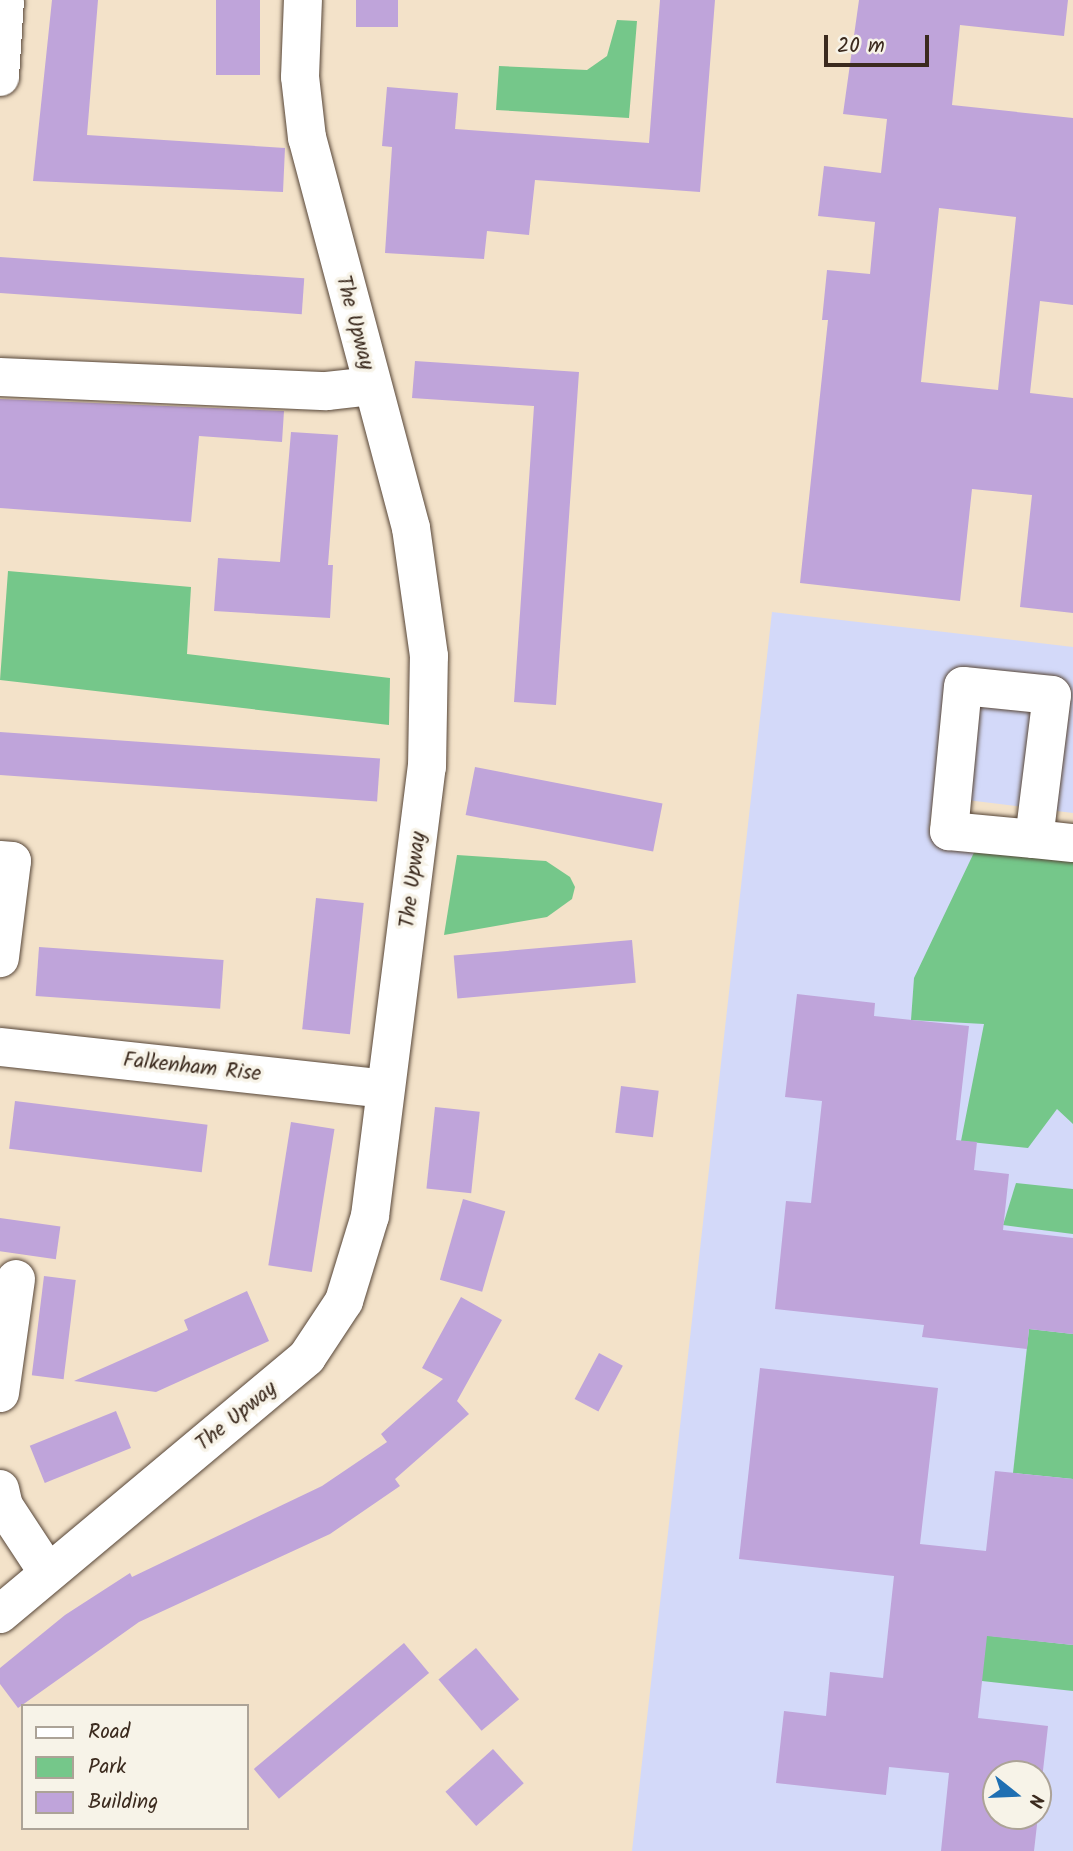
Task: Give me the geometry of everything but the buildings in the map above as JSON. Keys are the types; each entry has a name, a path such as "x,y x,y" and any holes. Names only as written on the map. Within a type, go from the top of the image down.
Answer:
{"street":[{"path":"0,77 5,0"},
{"name":"The Upway","path":"0,1614 280,1383 328,1329 358,1267 370,1216 384,1089 414,885 430,702 424,600 413,540 307,138 300,77 303,0"},
{"path":"0,377 327,391 371,386"},
{"path":"1034,839 1073,843"},
{"path":"0,860 12,861 0,958"},
{"name":"Falkenham Rise","path":"0,1046 384,1089"},
{"path":"0,1393 16,1279"},
{"path":"0,1489 4,1506 48,1573"}],"shaded area":[{"path":"772,612 1073,647 1073,813 934,796 929,830 1073,846 1073,1851 632,1851"}],"green space":[{"path":"617,20 637,21 629,118 496,110 499,66 587,70 607,56"},
{"path":"8,571 191,587 187,654 390,678 389,725 0,680"},
{"path":"980,840 1073,852 1073,1124 1057,1109 1028,1148 961,1141 984,1024 911,1020 914,978"},
{"path":"457,855 546,861 570,877 575,887 572,899 547,917 444,935"},
{"path":"1016,1183 1073,1189 1073,1234 1003,1225"},
{"path":"1029,1329 1073,1334 1073,1479 1013,1473"},
{"path":"974,1634 1073,1645 1073,1691 982,1681"}]}
